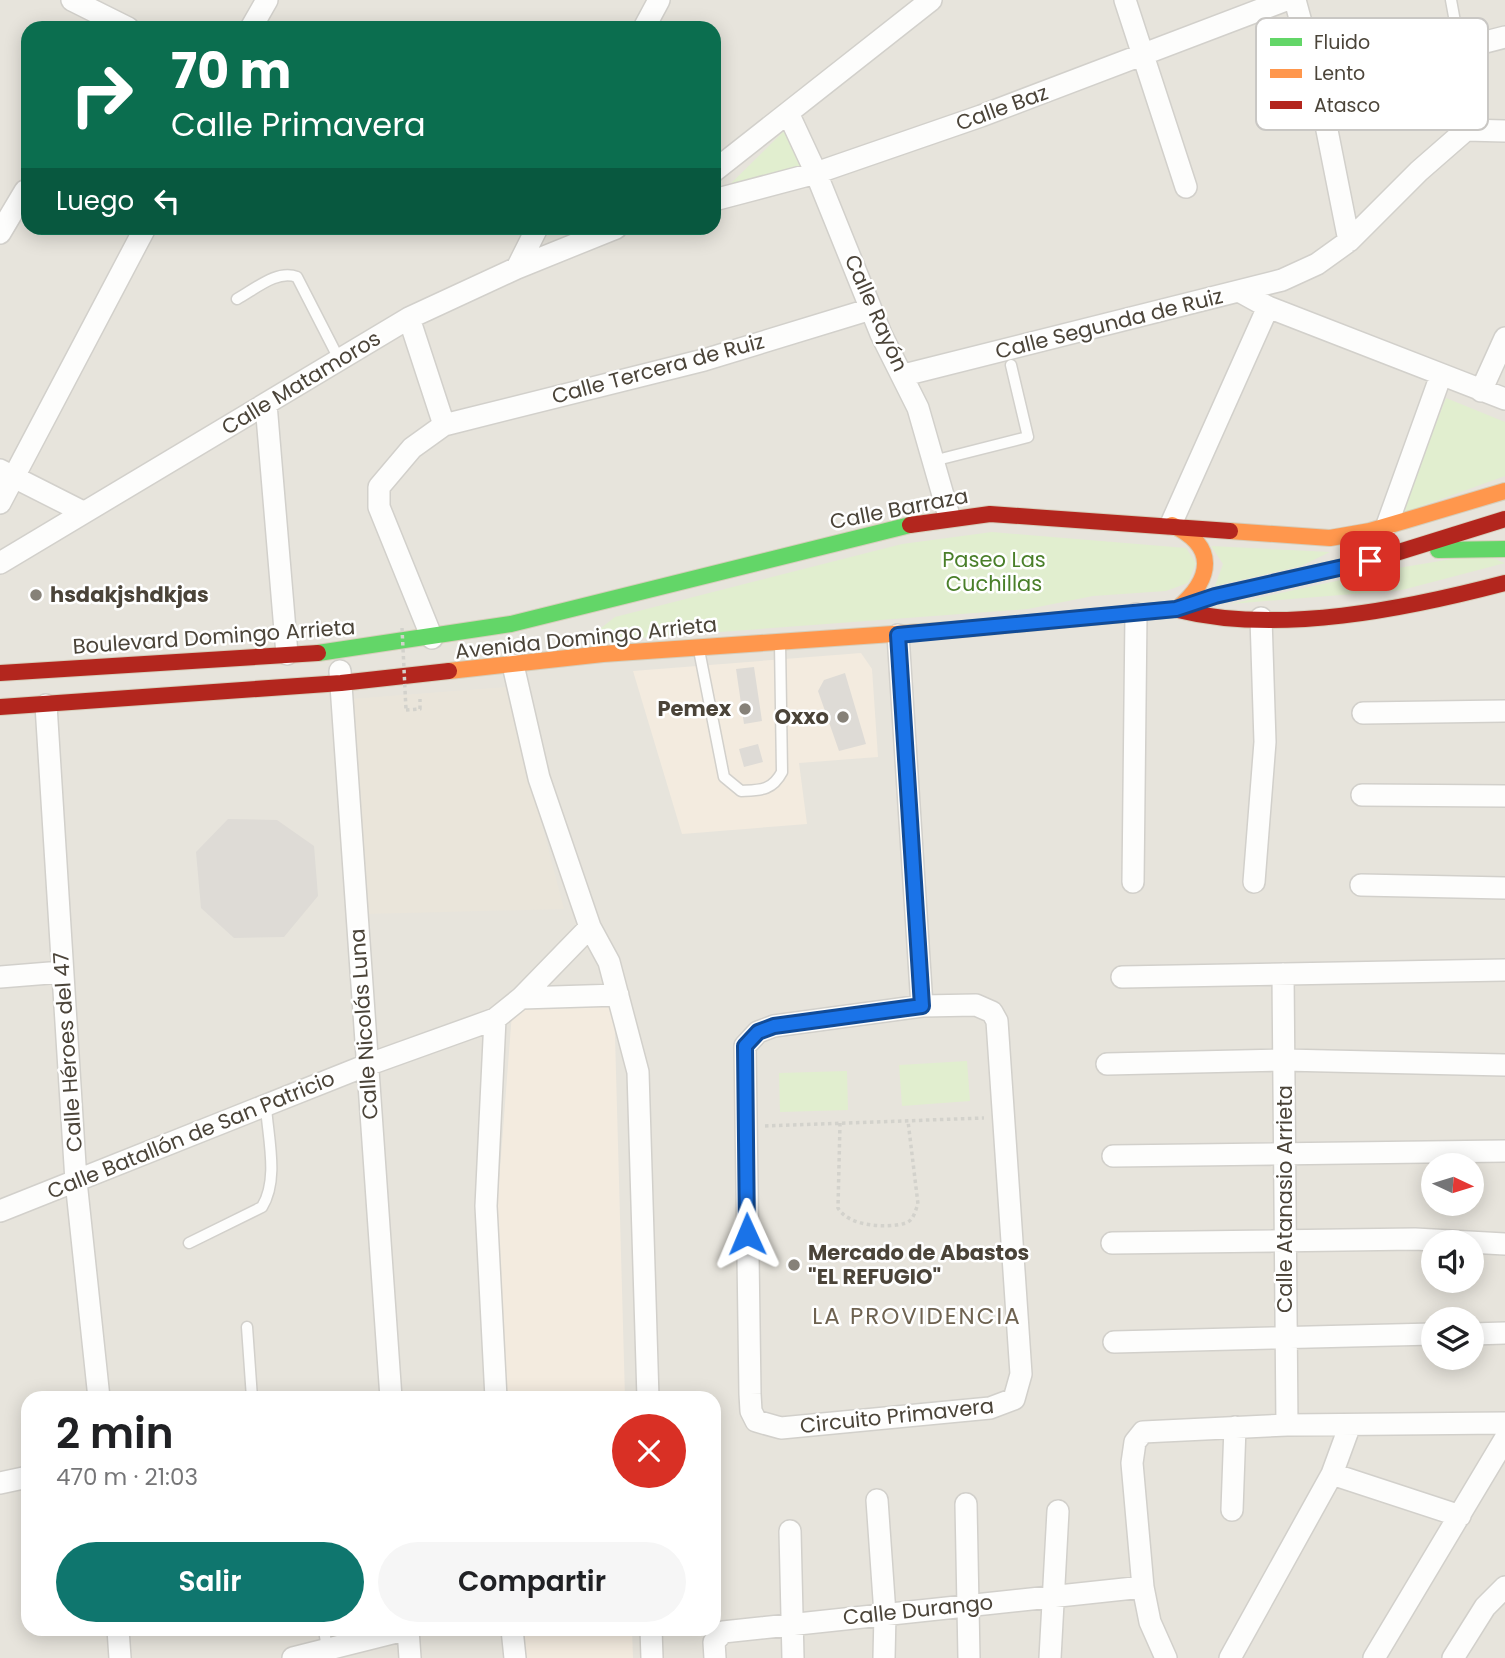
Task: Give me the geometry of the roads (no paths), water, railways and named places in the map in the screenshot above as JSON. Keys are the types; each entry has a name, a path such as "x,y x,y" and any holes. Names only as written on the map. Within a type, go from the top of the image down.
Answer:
{"main road":[{"name":"Calle Barraza","path":"432,638 597,605 772,557 948,516 990,514 1171,524 1251,534 1330,538 1387,525 1505,491"},
{"path":"1176,609 1215,596 1420,547 1505,519"},
{"path":"1171,524 1185,529 1196,538 1206,565 1205,579 1199,590 1176,609"},
{"path":"1330,538 1469,552 1505,549"},
{"path":"1176,609 1220,618 1366,612 1439,601 1505,583"},
{"path":"558,629 588,619 597,605"},
{"name":"Avenida Domingo Arrieta","path":"0,707 341,683 603,654 780,640 898,635 1176,609"},
{"name":"Boulevard Domingo Arrieta","path":"0,673 339,650 432,638"},
{"path":"588,638 592,647 603,654"},
{"path":"513,665 537,642"}],"street":[{"path":"72,0 114,21"},
{"path":"255,21 267,0"},
{"path":"648,21 659,0"},
{"path":"721,166 789,115 841,68 931,0"},
{"path":"1125,0 1145,54 1186,187"},
{"name":"Calle Baz","path":"721,198 816,173 981,116 1286,0"},
{"path":"1296,0 1301,18"},
{"path":"1488,42 1505,37"},
{"name":"Calle Rayón","path":"789,115 816,173 871,309 918,408 948,516"},
{"path":"1327,130 1349,241"},
{"path":"1239,291 1282,280 1317,264 1349,241 1419,171 1466,130 1505,131"},
{"path":"0,233 21,196"},
{"path":"0,503 7,474 141,235"},
{"path":"517,268 530,235"},
{"path":"542,235 563,248"},
{"name":"Calle Matamoros","path":"0,563 409,318 517,268 597,235"},
{"name":"Calle Segunda de Ruiz","path":"904,375 1239,291 1268,307 1505,399"},
{"path":"1171,524 1268,307"},
{"name":"Calle Tercera de Ruiz","path":"444,425 704,360 871,309"},
{"path":"409,318 444,425 412,448 379,487 377,495 379,507 432,638"},
{"path":"1481,391 1505,338"},
{"path":"1387,525 1440,375"},
{"path":"266,404 287,654"},
{"path":"7,474 83,512"},
{"path":"1133,882 1136,614"},
{"path":"1254,882 1265,742 1261,618"},
{"path":"898,635 922,1006"},
{"name":"Calle Nicolás Luna","path":"339,650 390,1391"},
{"path":"513,665 539,778 590,928 609,962 638,1072 648,1391"},
{"name":"Calle Héroes del 47","path":"46,705 76,1181 98,1391"},
{"path":"1363,713 1505,711"},
{"path":"1362,795 1505,796"},
{"path":"1361,885 1505,888"},
{"name":"Calle Batallón de San Patricio","path":"0,1211 367,1065 495,1019 521,998 590,928"},
{"path":"1122,977 1505,970"},
{"path":"0,977 62,972"},
{"name":"Calle Atanasio Arrieta","path":"1283,974 1287,1425"},
{"path":"521,998 618,995"},
{"name":"Circuito Primavera","path":"976,1005 992,1012 997,1021 1021,1374 1014,1399 990,1408 781,1428 756,1421 751,1411 745,1046 758,1032 774,1026 922,1006 976,1005"},
{"path":"495,1019 486,1206 496,1391"},
{"path":"1107,1063 1284,1060 1505,1065"},
{"path":"1113,1156 1283,1151 1505,1151"},
{"path":"1112,1243 1415,1239 1505,1244"},
{"path":"1484,1334 1505,1333"},
{"path":"1114,1342 1421,1334"},
{"path":"1166,1658 1150,1622 1143,1587 1132,1463 1135,1442 1143,1432 1287,1425 1505,1423"},
{"path":"1230,1658 1332,1474 1350,1425"},
{"path":"1232,1510 1235,1427"},
{"path":"1374,1658 1505,1439"},
{"path":"1332,1474 1460,1516"},
{"path":"0,1483 21,1478"},
{"path":"877,1500 885,1614 884,1658"},
{"path":"966,1504 970,1658"},
{"path":"1050,1658 1051,1595 1058,1511"},
{"path":"790,1531 790,1623 793,1658"},
{"name":"Calle Durango","path":"721,1635 790,1623 1143,1587"},
{"path":"1453,1658 1485,1607 1499,1590 1505,1587"},
{"path":"118,1636 120,1658"},
{"path":"293,1658 326,1639 351,1636"},
{"path":"408,1636 410,1658"},
{"path":"513,1636 515,1658"},
{"path":"652,1636 652,1658"},
{"name":"Calle Durango","path":"715,1658 714,1642 720,1636"}],"lane":[{"path":"1451,0 1452,18"},
{"path":"237,299 278,276 289,274 297,277 339,359"},
{"path":"933,461 1028,437 1011,365"},
{"path":"698,647 724,777 741,792 765,790 776,782 782,772 780,640"},
{"path":"189,1243 262,1207 267,1199 271,1176 266,1107"},
{"path":"247,1327 252,1391"}],"place":[{"name":"hsdakjshdkjas","path":"36,595"},
{"name":"Pemex","path":"745,709"},
{"name":"Oxxo","path":"843,717"},
{"name":"Mercado de Abastos \"EL REFUGIO\"","path":"794,1265"}],"district":[{"name":"LA PROVIDENCIA","path":"917,1316"}],"park label":[{"name":"Paseo Las Cuchillas","path":"994,572"}]}
